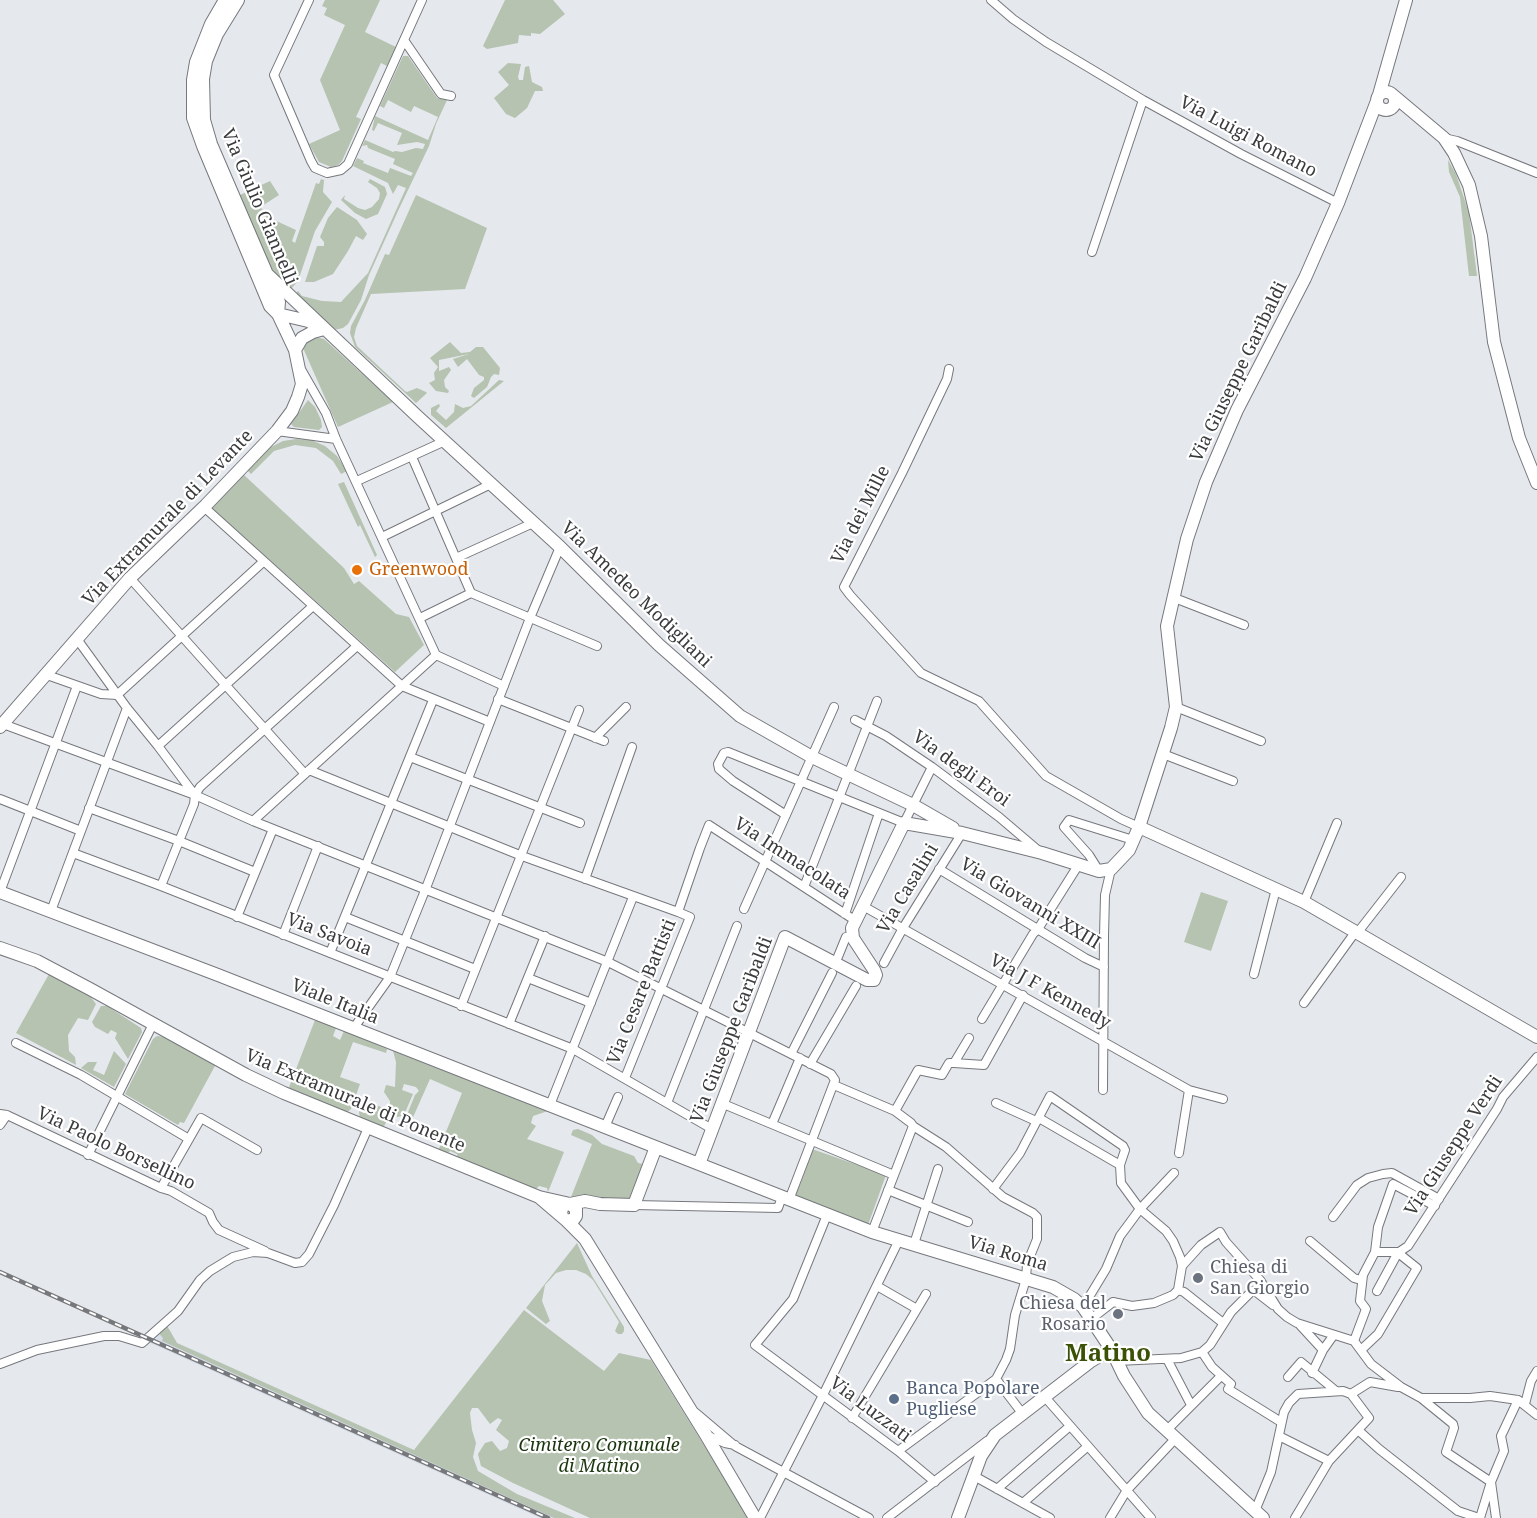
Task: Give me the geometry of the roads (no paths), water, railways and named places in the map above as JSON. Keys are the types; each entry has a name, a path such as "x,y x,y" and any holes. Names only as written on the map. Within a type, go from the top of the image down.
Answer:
{"main road":[{"name":"Via Giulio Giannelli","path":"225,0 211,24 196,62 192,87 193,118 234,223 270,306 278,314"},
{"name":"Via Giulio Giannelli","path":"238,0 217,34 206,61 203,79 204,120 279,302 278,314"},
{"path":"1406,0 1383,77 1386,101 1429,125 1444,138 1454,153 1472,195 1484,258 1494,342 1519,438 1537,483"},
{"name":"Via Giuseppe Garibaldi","path":"1105,870 1129,850 1163,754 1176,707 1167,626 1187,539 1206,482 1237,410 1305,278 1338,203 1369,122 1386,101"},
{"name":"Via Amedeo Modigliani","path":"266,273 560,547 658,645 740,716 812,757 913,805 962,833"},
{"path":"278,314 288,303 295,300"},
{"name":"Via Amedeo Modigliani","path":"278,314 308,321 324,329"},
{"name":"Via Extramurale di Levante","path":"2,725 130,578 204,507 277,431 292,411 302,384 295,350 278,314"},
{"path":"295,350 302,338 324,329"},
{"path":"850,917 863,906 904,823 962,833 1105,870"},
{"path":"1139,827 1304,902 1537,1037"},
{"name":"Viale Italia","path":"0,892 656,1147"},
{"name":"Via Giuseppe Garibaldi","path":"699,1164 785,937 833,968 873,980 876,975 853,938 850,917"},
{"name":"Via Extramurale di Ponente","path":"0,948 37,961 284,1094 539,1197 570,1214 585,1201 634,1205"},
{"path":"634,1205 656,1147"},
{"name":"Via Roma","path":"656,1147 872,1232 1053,1287 1074,1299 1083,1307 1111,1349 1124,1376 1148,1413 1259,1514"},
{"path":"570,1214 689,1406 707,1429 749,1506 760,1518"},
{"path":"958,1518 981,1456 995,1435 1091,1361 1111,1349"}],"street":[{"path":"309,0 274,75 310,161 322,172 336,172 348,164 422,0"},
{"name":"Via Luigi Romano","path":"991,0 1012,19 1046,42 1143,100 1241,154 1338,203"},
{"path":"404,40 441,94 451,96"},
{"path":"1092,252 1143,100"},
{"path":"1444,138 1537,173"},
{"path":"299,367 322,405 436,655 504,686"},
{"name":"Via dei Mille","path":"949,369 947,379 902,474 844,586 921,673 979,702 1046,776 1139,827"},
{"path":"277,431 336,439"},
{"path":"357,481 444,441"},
{"path":"412,457 471,593 597,646"},
{"path":"382,537 491,484"},
{"path":"204,507 402,686 490,722"},
{"path":"456,558 533,523"},
{"path":"353,1029 390,977 560,547"},
{"path":"47,675 101,694 117,694 263,562"},
{"path":"130,578 265,729 307,772 522,856 678,912"},
{"path":"420,618 471,593"},
{"path":"1172,597 1244,625"},
{"path":"158,746 313,606"},
{"path":"77,639 195,795"},
{"path":"161,886 200,787 357,646"},
{"path":"253,821 436,655"},
{"path":"0,892 77,686"},
{"path":"498,699 604,741"},
{"path":"330,954 433,700"},
{"path":"804,887 877,701"},
{"path":"595,738 626,707"},
{"path":"744,909 834,707"},
{"path":"1176,707 1261,741"},
{"path":"51,911 127,708"},
{"path":"462,1006 579,710"},
{"name":"Via degli Eroi","path":"855,720 886,736 932,766 1042,853"},
{"path":"2,725 195,795 253,821 608,962 831,1074 835,1080 812,1142 786,1198 778,1208 634,1205"},
{"path":"585,879 632,747"},
{"path":"786,815 718,769 724,753 728,752 904,823 932,766"},
{"path":"1163,754 1233,781"},
{"path":"410,757 580,823"},
{"path":"0,799 81,831"},
{"path":"89,808 255,872"},
{"path":"850,917 879,813"},
{"path":"1103,1090 1105,870 1064,827 1069,820 1133,840"},
{"path":"1304,902 1337,824"},
{"name":"Via Immacolata","path":"678,912 710,825 850,917"},
{"path":"237,917 273,829"},
{"name":"Via Casalini","path":"884,963 962,833"},
{"path":"283,935 318,846"},
{"name":"Via Savoia","path":"73,853 573,1049 712,1129"},
{"path":"982,1019 1033,934 1079,864"},
{"name":"Via Giovanni XXIII","path":"939,869 1085,958 1104,967"},
{"path":"1304,1003 1401,877"},
{"path":"1254,974 1275,889"},
{"path":"550,1105 633,897"},
{"name":"Via J F Kennedy","path":"863,906 1190,1090 1223,1099"},
{"name":"Via Cesare Battisti","path":"625,1078 690,917 678,912"},
{"path":"345,916 475,969"},
{"path":"668,1103 737,926"},
{"path":"509,1024 544,936"},
{"path":"772,1124 796,1056 846,938"},
{"path":"528,978 591,1003"},
{"path":"810,1064 856,986"},
{"path":"895,1111 918,1070 942,1075 950,1063 984,1065 1023,995"},
{"path":"88,1155 153,1024"},
{"path":"954,1063 969,1038"},
{"path":"16,1043 81,1075 189,1139"},
{"name":"Via Giuseppe Verdi","path":"1377,1291 1397,1255 1408,1246 1503,1097 1537,1057"},
{"path":"834,1085 895,1111 945,1147 1013,1204 1038,1217 1037,1239 1027,1264 1026,1279 1015,1315 1010,1349 996,1379 898,1451"},
{"path":"1179,1152 1190,1090"},
{"path":"993,1189 1020,1153 1050,1096 1123,1146 1125,1150 1120,1165 1121,1183 1140,1209 1166,1232 1180,1257 1182,1266 1178,1290 1173,1295 1154,1303 1132,1306 1113,1302 1091,1319"},
{"path":"605,1127 618,1097"},
{"path":"722,1103 894,1175"},
{"path":"996,1103 1038,1120 1120,1165"},
{"path":"0,1125 3,1115"},
{"name":"Via Paolo Borsellino","path":"3,1115 171,1191 208,1213 219,1230 295,1263 302,1262 306,1258 334,1205 368,1128"},
{"path":"161,1188 201,1118 257,1150"},
{"path":"872,1232 913,1126"},
{"path":"914,1244 938,1169"},
{"path":"1083,1307 1106,1269 1120,1236 1140,1209 1174,1173"},
{"path":"1333,1217 1357,1185 1368,1178 1383,1174 1392,1173 1437,1202"},
{"path":"1354,1341 1366,1309 1360,1301 1361,1280 1375,1252 1378,1227 1393,1184 1437,1202"},
{"path":"888,1190 968,1222"},
{"name":"Via Luzzati","path":"827,1215 794,1299 755,1345 898,1451 935,1482"},
{"path":"1182,1266 1201,1245 1220,1232 1260,1280 1278,1309"},
{"path":"760,1518 899,1239"},
{"path":"1310,1241 1353,1278 1361,1280"},
{"path":"1361,1350 1378,1334 1417,1268 1397,1255 1375,1252"},
{"path":"0,1364 38,1350 104,1336 119,1336 142,1343 178,1311 200,1280 210,1271 243,1254 268,1253"},
{"path":"877,1286 917,1309"},
{"path":"1178,1290 1184,1292 1223,1323"},
{"path":"1117,1361 1181,1358 1202,1352 1210,1345 1231,1312 1252,1291 1297,1323 1323,1350"},
{"path":"852,1418 926,1294"},
{"path":"1297,1323 1354,1341 1371,1365 1401,1387 1421,1398 1453,1424 1454,1428 1446,1452 1491,1482 1496,1518 1485,1518"},
{"path":"1312,1373 1333,1336"},
{"path":"1202,1352 1212,1367 1231,1384 1228,1389 1281,1422"},
{"path":"1167,1359 1191,1405"},
{"path":"1288,1377 1301,1362 1336,1391"},
{"path":"1358,1430 1458,1511 1479,1518 1504,1451 1501,1437 1534,1381 1537,1371"},
{"path":"1110,1518 1127,1490 1171,1435 1191,1405 1221,1376"},
{"path":"996,1379 1022,1413"},
{"path":"1351,1394 1370,1382 1401,1387"},
{"path":"1259,1514 1284,1412 1298,1394 1336,1391 1351,1394 1370,1418 1329,1461 1295,1518"},
{"path":"1044,1396 1151,1518"},
{"path":"1421,1398 1490,1396 1537,1402"},
{"path":"1523,1401 1537,1415"},
{"path":"997,1489 1070,1426"},
{"path":"707,1429 725,1443 784,1471 869,1518"},
{"path":"887,1518 995,1435"},
{"path":"1278,1436 1329,1461"},
{"path":"1023,1503 1088,1446"},
{"path":"962,1460 971,1464 975,1474 997,1489 1023,1503 1036,1514 1050,1518"}],"railway":[{"path":"0,1272 548,1518"}],"place":[{"name":"Greenwood","path":"357,570"},
{"name":"Chiesa di San Giorgio","path":"1198,1278"},
{"name":"Chiesa del Rosario","path":"1118,1314"},
{"name":"Banca Popolare Pugliese","path":"894,1399"}],"district":[{"name":"Matino","path":"1108,1354"}],"park label":[{"name":"Cimitero Comunale di Matino","path":"599,1456"}]}
